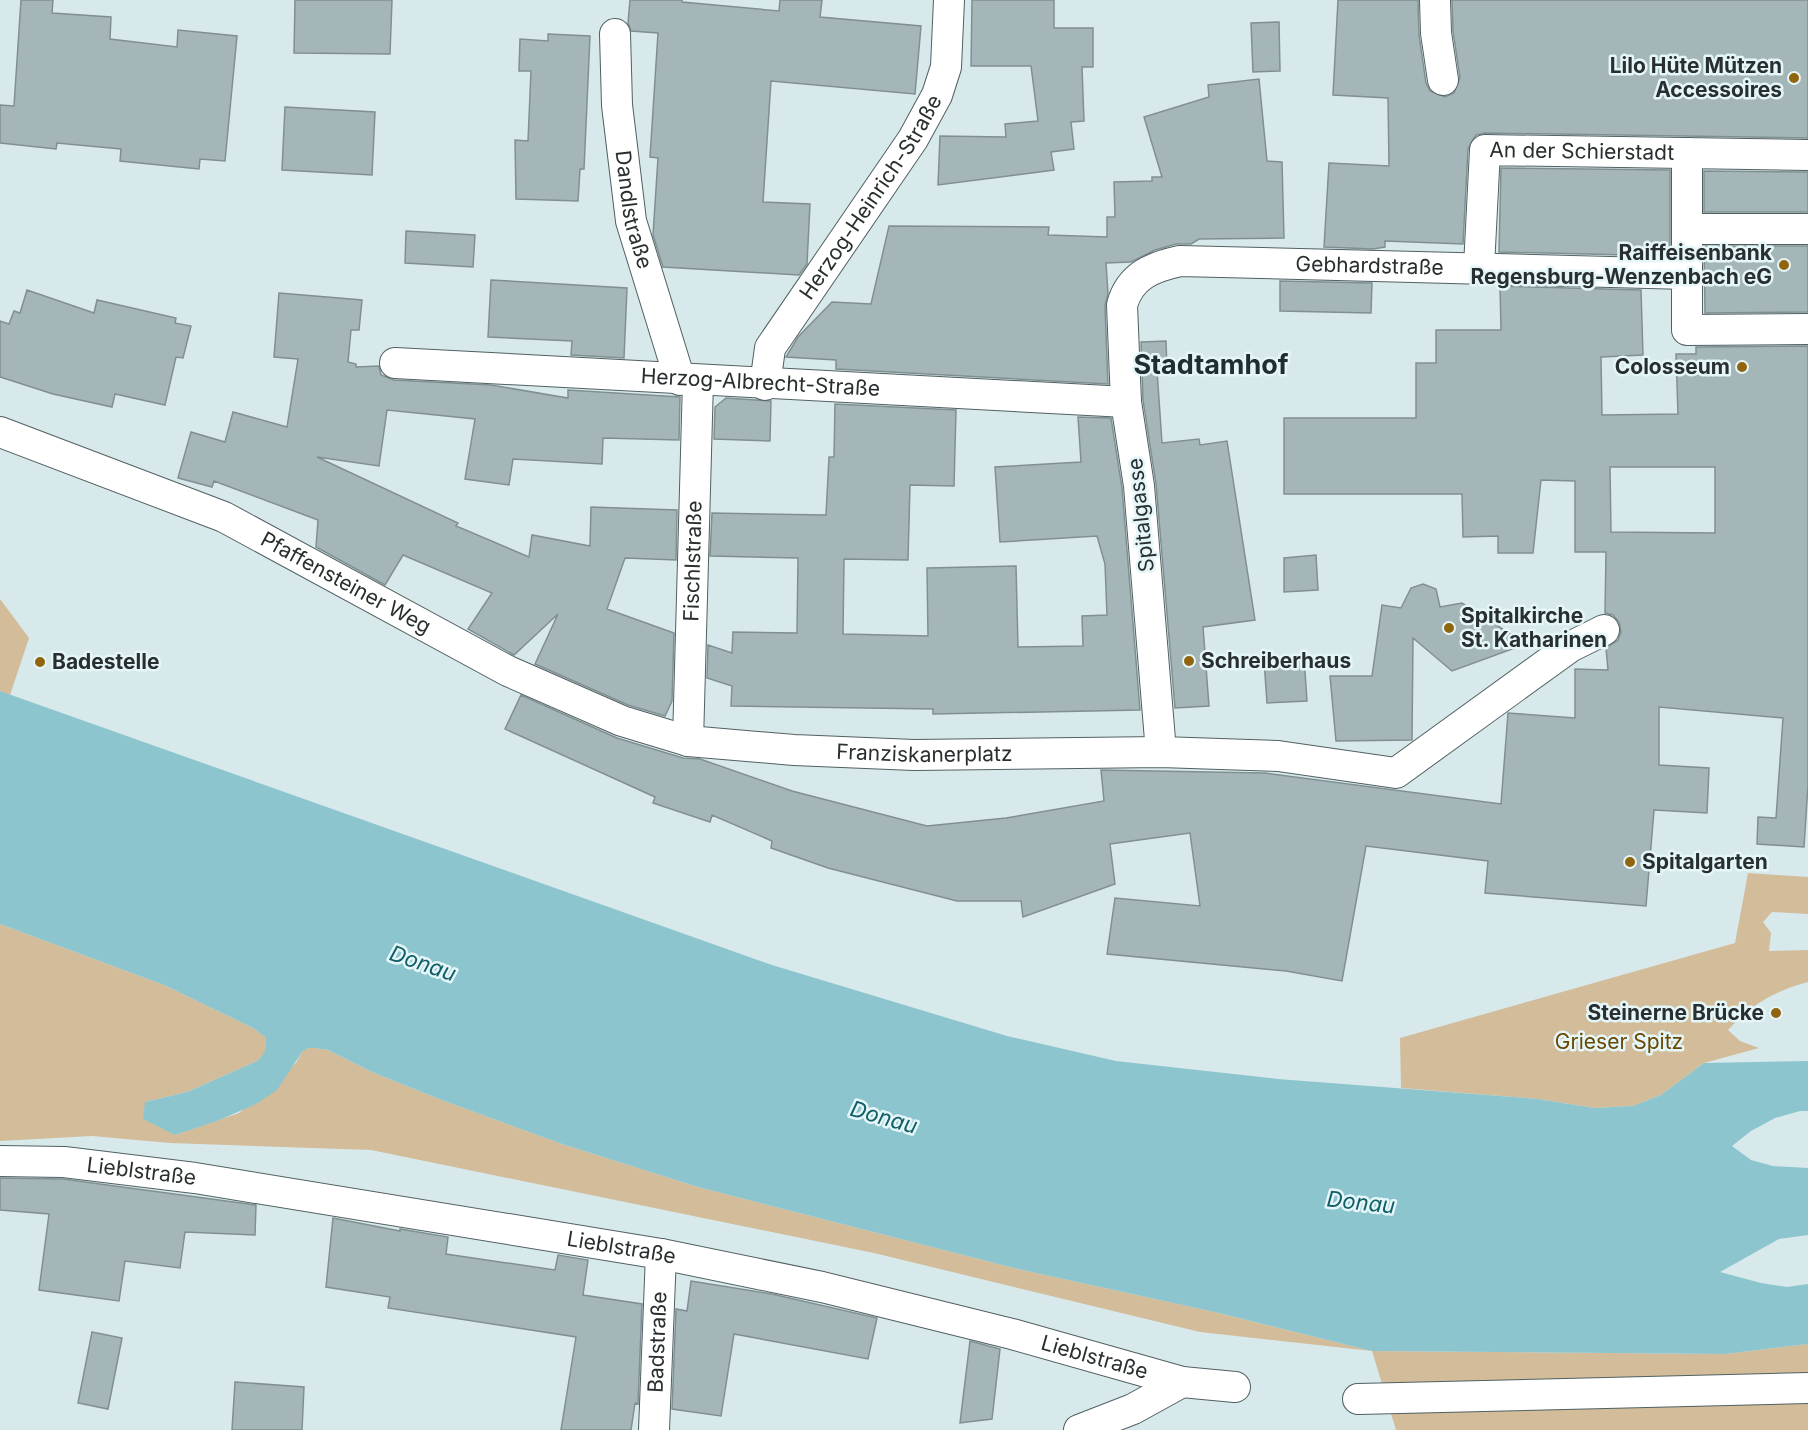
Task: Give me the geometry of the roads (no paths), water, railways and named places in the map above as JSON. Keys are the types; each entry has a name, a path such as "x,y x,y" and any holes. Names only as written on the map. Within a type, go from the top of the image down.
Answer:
{"street":[{"name":"Herzog-Heinrich-Straße","path":"765,385 770,348 913,139 937,95 946,67 949,0"},
{"path":"1435,0 1436,33 1443,80"},
{"name":"Dandlstraße","path":"615,34 617,105 631,221 689,380"},
{"name":"An der Schierstadt","path":"1479,267 1485,150 1808,155"},
{"name":"An der Schierstadt","path":"1687,153 1687,274"},
{"path":"1687,229 1808,229"},
{"name":"Gebhardstraße","path":"1133,282 1146,271 1180,261 1687,274"},
{"path":"1687,274 1687,330 1808,329"},
{"name":"Spitalgasse","path":"1133,282 1125,291 1122,305 1126,402 1142,509 1161,752"},
{"name":"Herzog-Albrecht-Straße","path":"395,363 765,385 1126,402"},
{"name":"Fischlstraße","path":"688,741 689,380"},
{"name":"Pfaffensteiner Weg","path":"0,432 224,517 508,671 622,721 688,741"},
{"name":"Franziskanerplatz","path":"688,741 794,750 914,755 1161,752 1278,756 1396,773 1570,647 1604,630"},
{"name":"Lieblstraße","path":"0,1161 64,1162 195,1178 661,1254 822,1287 1012,1334 1182,1382 1235,1387"},
{"name":"Badstraße","path":"654,1430 661,1254"},
{"path":"1079,1430 1133,1409 1182,1382"},
{"path":"1358,1399 1808,1388"}],"water":[{"name":"Donau","path":"0,691 772,965 1007,1036 1116,1061 1278,1079 1538,1099 1594,1108 1633,1106 1661,1095 1704,1063 1808,1061 1808,1344 1725,1354 1372,1351 1219,1313 1018,1269 698,1187 562,1144 439,1099 372,1072 328,1050 315,1048 308,1048 302,1052 277,1090 256,1104 217,1121 175,1135 143,1119 145,1102 187,1092 257,1061 265,1050 265,1037 253,1028 164,985 0,924"}],"place":[{"name":"Lilo Hüte Mützen Accessoires","path":"1794,78"},
{"name":"Raiffeisenbank Regensburg-Wenzenbach eG","path":"1784,265"},
{"name":"Colosseum","path":"1742,367"},
{"name":"Spitalkirche St. Katharinen","path":"1449,628"},
{"name":"Schreiberhaus","path":"1189,661"},
{"name":"Badestelle","path":"40,662"},
{"name":"Spitalgarten","path":"1630,862"},
{"name":"Steinerne Brücke","path":"1776,1013"}],"district":[{"name":"Stadtamhof","path":"1211,365"}],"park label":[{"name":"Grieser Spitz","path":"1619,1042"}]}
